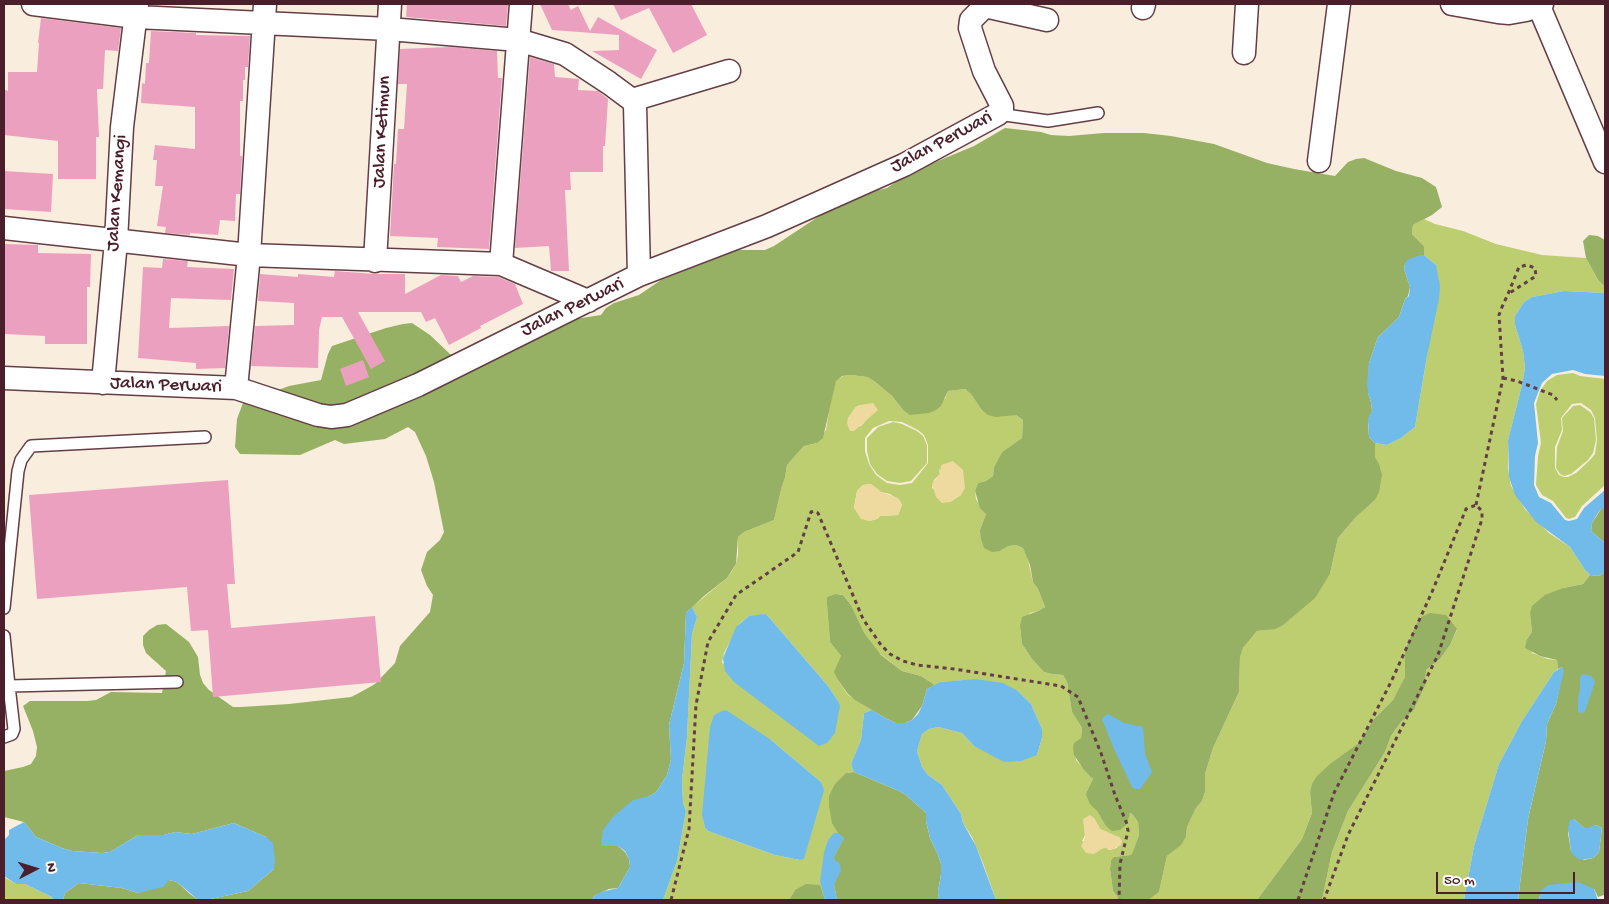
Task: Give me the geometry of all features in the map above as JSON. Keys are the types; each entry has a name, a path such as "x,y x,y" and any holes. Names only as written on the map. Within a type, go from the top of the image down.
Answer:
{"street":[{"path":"33,4 136,10 265,13 389,29 518,40 565,54 632,100 635,105 639,276"},
{"name":"Jalan Ketimun","path":"375,261 390,4"},
{"path":"501,264 521,4"},
{"path":"1244,53 1247,4"},
{"path":"1319,161 1339,4"},
{"path":"1452,4 1509,13 1526,10 1540,4 1605,162"},
{"path":"989,5 1047,20"},
{"name":"Jalan Perwari","path":"4,378 236,388 318,414 339,417 418,385 639,276 767,226 886,173 998,114 1002,110 1002,106 984,71 970,28 971,20 983,8 989,5"},
{"name":"Jalan Kemangi","path":"103,383 116,241 122,127 136,10"},
{"path":"236,388 249,255 265,13"},
{"path":"632,100 729,71"},
{"path":"4,228 249,255 501,264 588,301"}],"lane":[{"path":"998,114 1048,121 1098,113"},
{"path":"4,608 18,471 21,460 31,446 205,437"},
{"path":"4,636 14,729 12,734 4,737"},
{"path":"9,686 177,682"}],"path":[{"path":"1476,505 1503,378 1499,315 1519,267 1527,265 1535,268 1536,276 1508,294"},
{"path":"1503,378 1553,395 1558,400"},
{"path":"1298,900 1334,792 1391,682 1432,592 1466,508 1476,505"},
{"path":"1324,900 1348,835 1438,655 1482,519 1482,511 1476,505"},
{"path":"671,900 689,829 696,705 708,642 736,595 798,552 811,512 814,511 818,513 862,619 890,654 917,666 954,669 1061,686 1078,697 1127,824 1128,831 1120,864 1119,900"}],"green space":[{"path":"1005,128 1069,136 1104,133 1144,133 1171,136 1214,144 1267,163 1335,176 1348,162 1364,158 1396,171 1422,178 1436,187 1442,207 1432,215 1413,225 1412,234 1424,246 1424,255 1411,259 1405,264 1404,269 1410,287 1408,296 1405,299 1399,317 1378,337 1369,363 1368,393 1372,411 1368,424 1369,437 1375,443 1375,457 1382,475 1379,492 1375,500 1355,518 1338,538 1330,574 1315,598 1283,625 1275,629 1257,631 1243,648 1240,657 1239,692 1213,748 1205,774 1205,792 1202,801 1196,808 1187,827 1186,837 1181,845 1167,856 1159,892 1151,898 1148,900 1120,900 1113,891 1110,869 1111,860 1114,857 1131,855 1139,835 1138,822 1130,813 1127,824 1120,830 1112,831 1105,825 1097,811 1090,804 1086,795 1093,779 1074,755 1074,743 1081,738 1082,728 1072,712 1067,682 1063,675 1044,672 1022,644 1020,626 1022,617 1045,607 1033,582 1030,565 1023,548 1016,545 1008,546 1000,551 992,552 984,548 981,539 980,530 986,514 980,508 975,491 978,483 986,481 993,476 994,467 1002,452 1022,438 1023,420 1016,415 996,417 988,415 965,389 948,391 941,406 936,410 929,413 910,415 874,381 867,377 851,375 842,376 836,381 823,438 817,443 804,446 787,465 774,520 744,532 738,537 736,564 727,578 686,613 684,663 669,725 671,759 667,775 657,791 642,799 601,846 618,846 629,859 630,867 618,888 609,889 594,896 592,900 206,900 248,891 274,869 266,837 234,823 192,834 175,832 164,835 138,835 110,852 72,851 36,837 24,822 4,817 4,771 31,764 36,756 37,747 33,731 23,706 30,701 96,700 111,692 162,693 166,671 146,653 143,645 143,636 157,625 166,624 189,642 198,657 203,683 209,690 233,707 241,707 351,697 359,693 375,684 395,663 400,646 430,612 433,595 427,586 421,570 427,552 440,540 444,532 434,482 426,456 415,432 408,427 385,439 344,444 335,440 300,455 240,454 235,447 237,419 243,403 289,386 321,380 332,346 403,324 412,323 430,335 450,354 459,356 509,353 529,335 562,321 601,315 606,308 614,303 639,295 661,280 738,250 765,250 774,246 836,205 861,194 887,188 909,173 974,146"},
{"path":"1424,219 1496,244 1542,255 1586,258 1598,280 1605,287 1605,293 1564,291 1532,297 1524,302 1515,316 1515,325 1523,351 1525,368 1508,440 1508,468 1511,486 1525,509 1549,533 1570,547 1590,575 1583,584 1563,588 1530,614 1532,632 1527,639 1532,653 1557,660 1558,669 1554,672 1522,721 1499,764 1474,846 1464,900 1322,900 1332,852 1348,811 1385,752 1391,736 1401,722 1414,710 1425,686 1426,670 1440,659 1450,645 1457,630 1421,617 1405,648 1405,677 1402,685 1393,700 1373,720 1359,743 1310,793 1312,813 1302,839 1257,900 1148,900 1159,892 1167,856 1186,837 1187,827 1196,808 1202,801 1205,792 1205,774 1213,748 1239,692 1240,656 1243,648 1257,631 1265,630 1290,619 1325,581 1330,574 1338,538 1355,518 1375,500 1379,465 1375,457 1375,443 1387,445 1401,438 1415,427 1427,356 1436,265 1424,255 1424,246 1412,234 1413,225"},
{"path":"1589,235 1598,236 1605,240 1605,287 1598,280 1586,258 1583,241"},
{"path":"1573,373 1580,376 1605,379 1605,485 1582,506 1575,517 1569,519 1566,518 1553,501 1542,495 1536,485 1541,443 1536,404 1540,391 1547,381 1557,375","holes":["1581,403 1591,410 1595,418 1597,440 1595,454 1576,473 1568,477 1559,475 1555,468 1555,447 1562,430 1561,418 1572,404"]},
{"path":"843,376 867,377 892,396 903,410 945,399 948,391 965,389 971,394 981,409 1016,415 1023,420 1022,438 1002,452 994,467 993,476 986,481 978,483 975,491 976,499 986,514 980,530 1000,551 1007,546 1016,545 1023,548 1027,556 1033,582 1045,607 1030,613 1020,626 1022,644 1044,672 1063,675 1067,682 1072,712 1082,728 1081,738 1075,743 1076,760 1093,779 1087,791 1088,799 1105,825 1127,824 1129,813 1138,822 1139,835 1131,855 1115,857 1111,860 1110,869 1113,891 1120,900 996,900 983,863 972,837 963,823 961,814 942,785 928,775 922,767 917,751 922,734 929,729 938,727 962,733 974,746 1037,755 1042,738 1042,729 1031,704 1018,691 966,680 940,682 935,685 921,676 902,671 874,649 863,633 851,605 843,595 839,594 827,597 830,642 841,656 838,680 848,695 872,710 864,713 861,740 851,764 854,772 846,773 844,838 834,885 837,900 825,900 822,894 795,890 789,900 663,900 677,861 686,811 683,803 682,780 687,737 692,634 697,617 692,607 727,578 732,571 738,555 738,537 744,532 774,520 787,465 804,446 817,443 826,430 836,380","holes":["860,405 870,416 861,426 848,427 848,418 856,407","889,421 902,422 924,435 928,445 928,463 912,483 900,485 887,483 876,475 869,464 865,451 865,438 873,428","939,469 961,495 950,502 932,488 934,480 940,474","871,484 881,492 890,494 900,501 902,505 898,515 880,516 869,521 854,508 857,491 863,485","767,615 828,686 838,701 722,663 724,653 739,624 749,616","771,740 821,782 800,860 775,855 708,831 705,828 703,819","1094,818 1100,829 1120,838 1117,848 1109,850 1106,847 1101,849 1082,841"]},
{"path":"1580,405 1590,412 1594,418 1596,440 1593,453 1588,460 1571,474 1564,476 1556,468 1557,447 1563,431 1562,418 1573,406"},
{"path":"893,422 917,431 923,436 927,445 927,463 911,481 900,483 887,481 877,474 870,464 867,438 878,427"},
{"path":"1601,509 1605,509 1605,543 1591,531 1592,523"},
{"path":"1605,572 1604,895 1598,897 1594,889 1541,891 1539,900 1518,900 1528,819 1546,741 1547,724 1556,704 1563,671 1562,667 1558,669 1557,660 1540,656 1525,648 1527,639 1532,632 1530,614 1532,606 1545,595 1563,588 1583,584 1590,575 1599,576","holes":["1574,819 1584,828 1588,829 1596,825 1602,828 1599,852 1593,858 1584,860 1571,851 1568,833"]},
{"path":"836,594 843,595 851,605 864,633 881,655 902,671 921,676 935,685 927,689 922,706 912,720 905,723 896,723 887,719 855,700 838,680 834,672 841,656 830,642 827,605 827,597"},
{"path":"1430,613 1446,615 1457,629 1450,645 1440,659 1426,670 1425,686 1414,710 1401,722 1391,736 1385,752 1348,811 1332,852 1322,900 1257,900 1302,839 1312,813 1310,793 1312,784 1317,776 1359,743 1373,720 1393,700 1405,677 1405,649 1416,624 1421,617"},
{"path":"854,772 899,791 926,813 930,838 941,864 939,900 837,900 834,885 836,877 834,857 844,838 838,833 832,823 829,796 835,784 846,773"},
{"path":"4,877 16,884 25,884 52,897 53,900 4,900"},
{"path":"169,880 177,882 197,899 205,900 63,900 65,893 79,883 122,888 138,893"},
{"path":"806,884 820,885 825,900 789,900 795,890"}],"sand":[{"path":"873,403 878,410 854,431 850,431 847,423 848,418 856,407"},
{"path":"953,461 963,470 965,488 961,495 950,502 942,503 936,497 932,484 940,474 941,465"},
{"path":"871,484 881,492 898,498 902,505 898,515 880,516 869,521 861,519 854,508 857,491 863,485"},
{"path":"1090,815 1094,818 1100,829 1120,838 1122,841 1121,845 1109,850 1105,847 1094,854 1086,853 1081,846 1085,838 1083,819"}],"water":[{"path":"1424,255 1436,265 1440,286 1415,427 1401,438 1387,445 1375,443 1369,437 1368,419 1372,411 1367,384 1369,363 1378,337 1399,317 1405,299 1409,296 1410,287 1404,269 1405,264 1407,260"},
{"path":"1564,291 1605,293 1605,376 1585,374 1573,370 1552,374 1542,383 1534,403 1538,443 1535,456 1534,485 1539,497 1551,503 1565,520 1569,521 1577,519 1584,508 1605,490 1605,509 1601,509 1596,516 1592,523 1591,531 1605,543 1605,572 1599,576 1590,575 1570,547 1536,522 1515,495 1509,477 1508,440 1525,368 1523,351 1515,325 1515,316 1524,302 1532,297"},
{"path":"692,607 697,617 692,634 687,737 682,780 683,803 686,811 677,861 663,900 592,900 594,896 601,892 618,888 630,867 625,851 618,846 601,846 603,830 613,817 633,800 650,796 657,791 667,775 671,759 669,725 684,663 686,613"},
{"path":"767,615 828,686 838,701 840,706 835,733 827,743 819,746 734,682 725,671 723,658 736,627 749,616"},
{"path":"1562,667 1564,671 1556,704 1547,724 1546,741 1528,819 1518,900 1464,900 1474,846 1499,764 1522,721 1554,672"},
{"path":"1583,674 1591,676 1595,682 1585,711 1582,713 1578,712 1578,699 1580,677"},
{"path":"975,679 1003,683 1018,691 1031,704 1042,729 1042,738 1037,755 1021,761 1004,762 974,746 962,733 938,727 929,729 922,734 917,751 922,767 928,775 942,785 961,814 963,823 976,846 996,900 939,900 941,864 930,838 926,813 899,791 854,772 851,764 861,740 864,713 872,710 896,723 905,723 912,720 918,714 927,689 940,682"},
{"path":"726,710 771,740 821,782 824,790 804,859 800,860 775,855 708,831 705,828 702,815 710,727 714,715"},
{"path":"1108,714 1124,723 1143,727 1145,754 1152,772 1140,789 1132,787 1114,749 1102,719"},
{"path":"1574,819 1584,828 1596,825 1602,828 1599,852 1593,858 1580,860 1571,851 1568,828 1570,820"},
{"path":"24,822 36,837 62,848 72,851 102,853 110,852 138,835 164,835 175,832 192,834 234,823 266,837 273,843 274,869 248,891 206,900 197,899 177,882 169,880 163,887 138,893 122,888 79,883 65,893 63,900 53,900 52,897 25,884 16,884 4,876 4,840 9,835 9,830"},
{"path":"834,833 838,833 844,838 834,857 835,861 839,862 841,870 834,885 837,900 825,900 820,881 824,853 828,840"},
{"path":"1578,882 1594,889 1598,900 1539,900 1541,891 1548,885"}],"building":[{"path":"407,4 508,4 506,26 406,17"},
{"path":"540,4 568,4 571,10 578,6 590,31 598,17 657,50 641,79 592,51 619,50 619,35 552,30"},
{"path":"613,4 691,4 707,35 673,53 649,8 621,20"},
{"path":"41,18 121,28 118,51 105,50 103,89 97,89 99,137 96,137 96,179 58,179 58,141 4,135 4,100 5,90 8,91 8,72 37,72"},
{"path":"151,31 196,33 196,35 250,36 248,67 245,67 245,80 243,80 243,101 240,101 240,156 242,156 240,194 236,194 235,221 220,220 218,235 165,233 166,227 157,226 163,186 155,186 157,160 153,160 155,145 195,149 195,107 141,103 142,83 145,84 146,63 149,63"},
{"path":"450,47 497,51 498,78 502,78 489,249 437,247 438,238 390,236 394,164 396,164 398,129 404,129 407,84 398,84 400,49"},
{"path":"530,57 554,64 555,77 579,79 578,90 598,91 608,99 605,146 603,146 603,172 570,172 571,190 565,190 569,271 551,271 549,246 515,248"},
{"path":"4,171 53,174 51,212 4,209"},
{"path":"4,244 38,245 38,253 91,254 90,287 87,287 87,344 45,344 45,336 4,334"},
{"path":"163,259 188,261 187,267 234,269 231,300 171,298 169,328 229,326 225,368 196,369 196,363 138,358 143,267 162,268"},
{"path":"335,271 405,274 405,294 441,275 458,276 461,282 473,276 498,277 515,284 523,304 480,326 481,328 449,345 435,318 426,322 421,312 358,312 385,361 371,369 342,317 322,317 319,330 318,368 251,366 255,326 294,325 294,303 258,301 260,274 298,277 298,274 334,277"},
{"path":"363,360 369,377 346,386 340,369"},
{"path":"228,480 235,584 227,584 231,628 375,616 381,682 213,697 208,630 191,631 187,587 37,599 29,495"}]}
